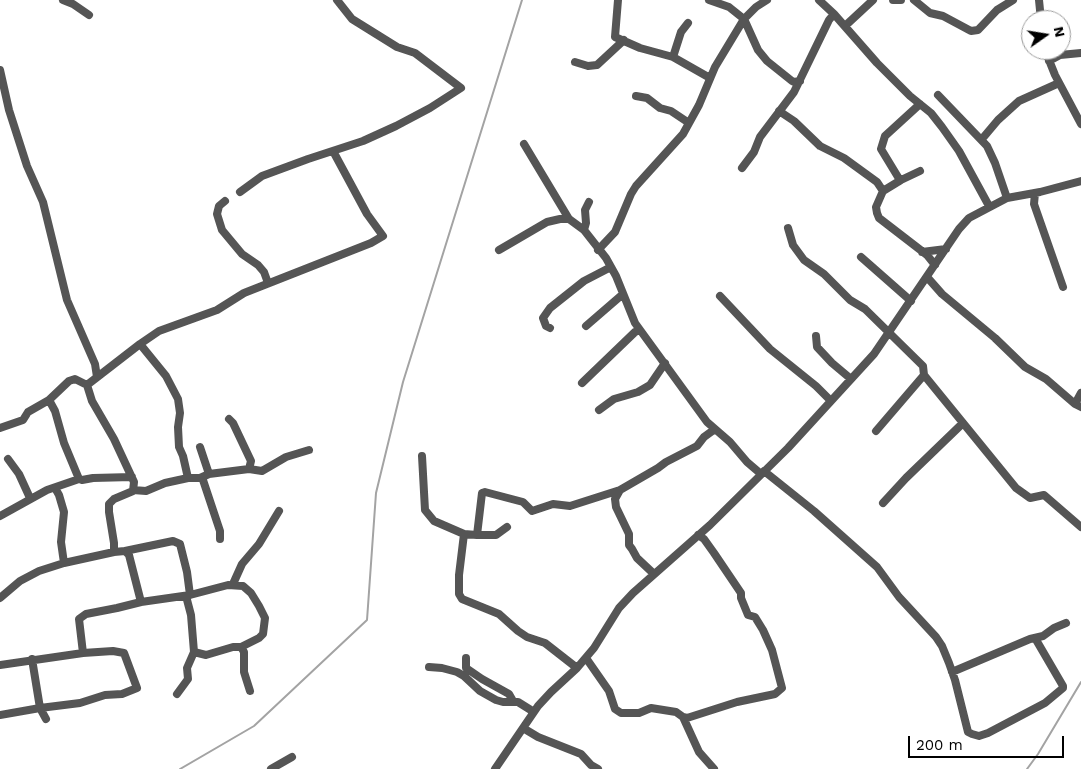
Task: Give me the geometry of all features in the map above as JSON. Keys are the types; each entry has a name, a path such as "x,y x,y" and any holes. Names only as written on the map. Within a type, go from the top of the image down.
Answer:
{"street":[{"path":"63,0 73,4 89,15"},
{"path":"240,192 262,176 363,142 430,108 461,88 415,53 397,47 352,19 337,0"},
{"path":"618,0 615,36 640,48 673,57 710,78"},
{"path":"709,0 729,8 744,20 758,50 768,61 792,81 800,81"},
{"path":"598,250 615,232 636,186 683,134 699,105 710,78 744,20 756,7 767,0"},
{"path":"819,0 834,14 877,63 910,96 931,113 959,151 989,206"},
{"path":"845,26 873,0"},
{"path":"893,0 901,0"},
{"path":"914,0 930,13 943,16 971,31 978,30 997,10 1013,0"},
{"path":"742,168 754,152 760,137 800,81 829,20 834,14"},
{"path":"673,57 681,32 688,23"},
{"path":"575,62 588,66 597,65 624,40"},
{"path":"1081,53 1064,54 1049,61 1081,123"},
{"path":"0,70 9,110 26,166 43,202 66,300 95,364 97,377"},
{"path":"982,139 998,120 1019,101 1059,83"},
{"path":"938,95 987,146 1007,198"},
{"path":"636,96 648,98 660,108 671,111 689,123"},
{"path":"901,180 881,149 885,136 920,104"},
{"path":"779,111 794,121 820,146 844,158 877,182 883,191"},
{"path":"524,144 569,219 584,230 611,267 640,330 707,422 763,472 821,516 876,567 899,597 936,637 942,646 952,672 968,732 975,736 988,733 1045,703 1063,688 1035,638"},
{"path":"88,386 140,344 159,332 216,310 244,293 371,243 383,236 367,214 333,151"},
{"path":"920,171 883,191 876,208 879,218 922,252 935,265"},
{"path":"495,769 534,712 594,648 619,608 763,472 874,354 959,229 969,218 1007,198 1081,181"},
{"path":"1035,193 1034,204 1063,287"},
{"path":"225,201 219,206 217,214 222,230 242,254 258,265 264,272 268,283"},
{"path":"584,230 586,223 585,210 589,202"},
{"path":"499,250 547,222 569,219"},
{"path":"788,228 793,246 804,260 824,274 850,300 865,309 923,366 924,375 1016,488 1030,498 1044,495 1079,523"},
{"path":"922,252 946,248"},
{"path":"861,257 911,301"},
{"path":"550,328 546,326 543,318 550,308 584,281 611,267"},
{"path":"927,277 942,294 995,338 1025,367 1046,379 1078,405 1081,393"},
{"path":"586,326 623,294"},
{"path":"720,296 770,349 816,386 831,401"},
{"path":"582,383 635,332 640,330"},
{"path":"816,336 817,347 851,379"},
{"path":"140,344 166,376 178,399 180,413 178,426 179,447 188,478"},
{"path":"599,410 614,399 638,392 650,385 665,363"},
{"path":"876,431 924,375"},
{"path":"0,428 23,420 28,412 49,400 69,381 75,380 88,386"},
{"path":"88,386 92,401 114,439 132,477 134,490"},
{"path":"49,400 55,411 64,443 79,478"},
{"path":"229,419 233,423 251,460 250,470"},
{"path":"883,503 963,423"},
{"path":"477,535 482,493 485,492 523,502 532,511 552,504 570,506 620,490 697,446 715,428"},
{"path":"200,447 205,476 220,531 220,539"},
{"path":"114,552 109,504 114,499 134,490 146,491 165,482 250,470 262,471 286,457 309,450"},
{"path":"422,456 425,510 434,521 464,534 496,534 507,527"},
{"path":"8,459 19,474 30,498"},
{"path":"0,516 46,490 79,478 82,480 132,477"},
{"path":"55,488 60,495 64,512 61,542 64,563"},
{"path":"620,490 614,499 629,534 629,545 637,558 654,574"},
{"path":"233,584 242,564 259,544 279,511"},
{"path":"464,534 459,575 462,599 499,614 518,631 527,637 545,643 577,668"},
{"path":"682,717 687,718 737,702 775,694 782,688 772,650 756,617 748,615 741,598 741,593 704,538 698,535"},
{"path":"0,598 28,576 64,563 173,541 180,544 188,572 188,596 194,652 187,668 188,679 177,694"},
{"path":"125,551 129,555 140,602"},
{"path":"83,653 79,619 86,614 140,602 188,596 208,589 233,584 243,586 251,593 264,618 263,634 241,648 233,647 206,654 194,652"},
{"path":"952,672 1043,636 1066,622"},
{"path":"241,648 244,652 244,672 250,691"},
{"path":"0,665 32,659 113,650 124,653 137,688 122,694 105,695 80,704 0,715"},
{"path":"466,658 466,668 482,680 508,694 513,701"},
{"path":"586,658 608,691 615,709 621,714 639,713 651,708 676,712 682,717 699,752 714,769"},
{"path":"32,659 40,708 46,718"},
{"path":"429,667 457,672 480,691 496,700 518,702 534,712"},
{"path":"523,728 581,754 591,765 598,769"},
{"path":"272,769 292,757"}],"waterway":[{"path":"180,769 254,726 367,620 376,493 403,382 522,0"},
{"path":"1027,769 1081,682"}]}
